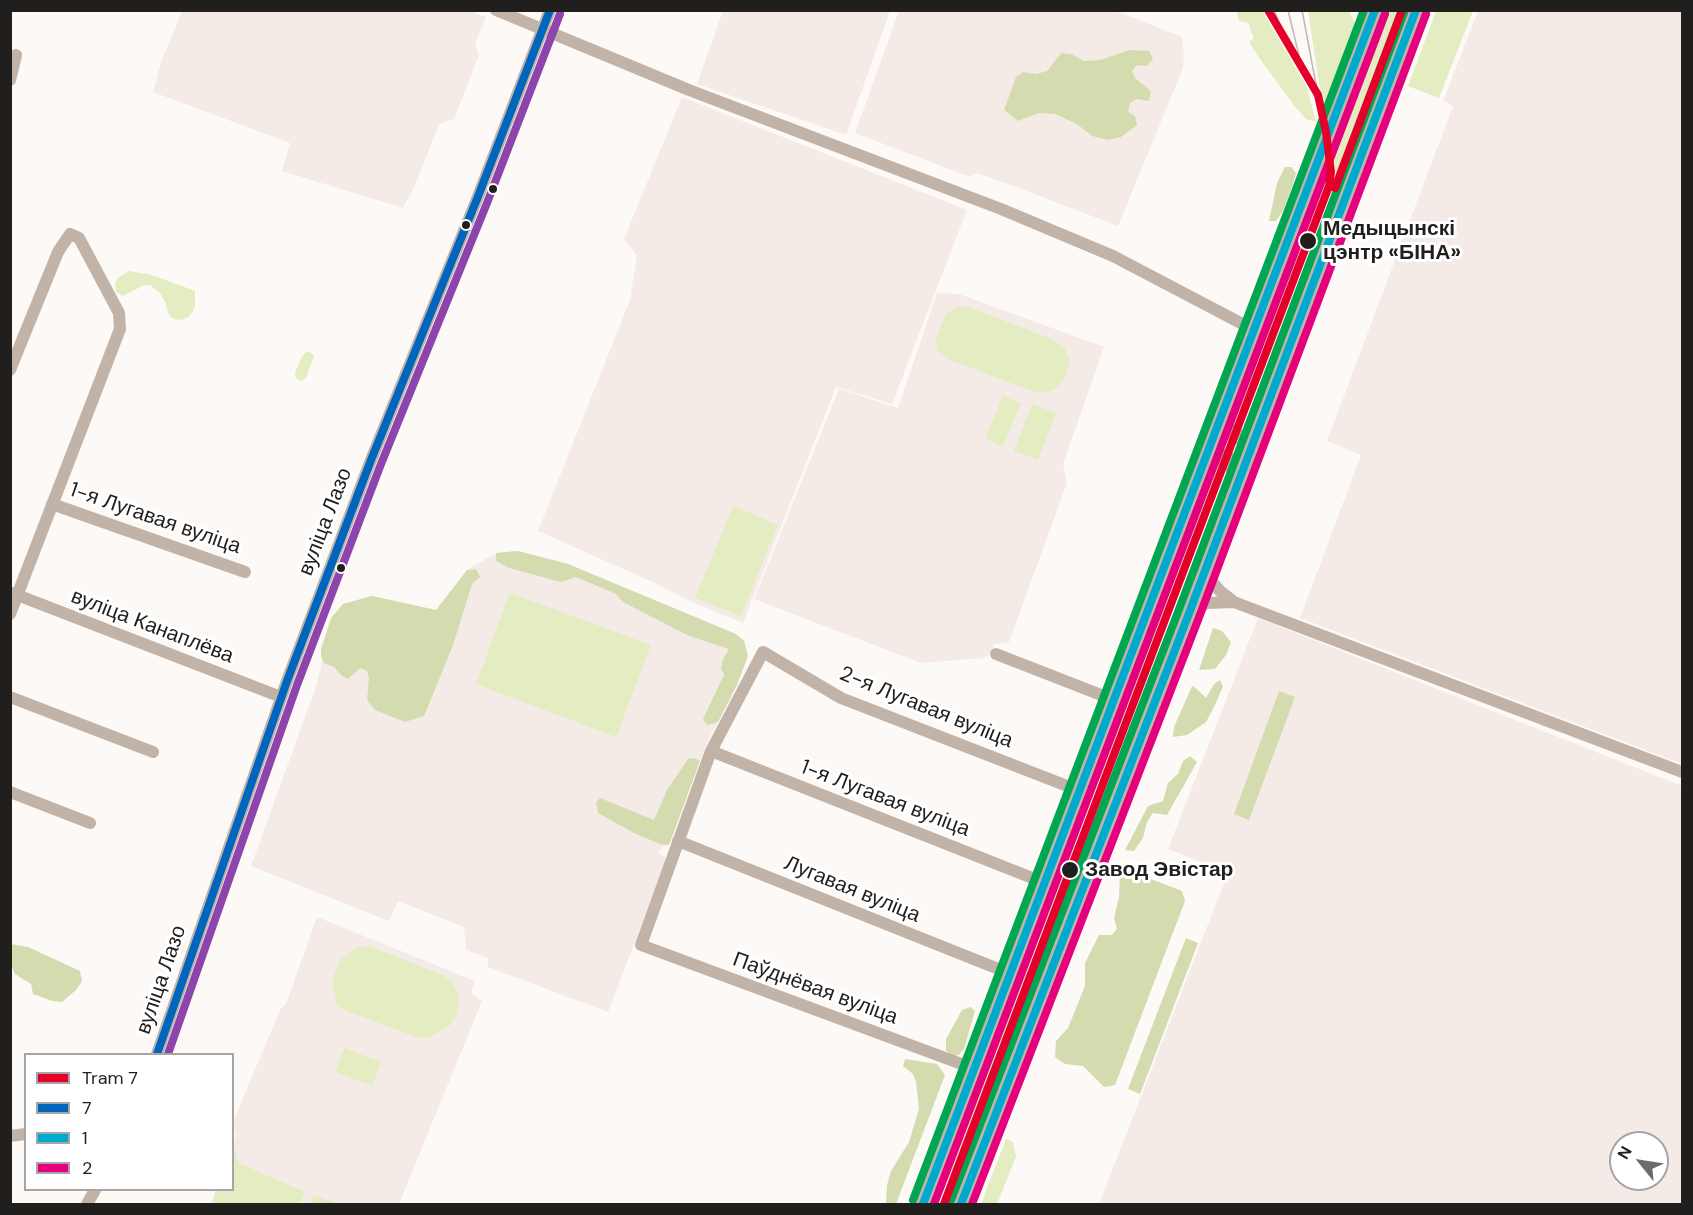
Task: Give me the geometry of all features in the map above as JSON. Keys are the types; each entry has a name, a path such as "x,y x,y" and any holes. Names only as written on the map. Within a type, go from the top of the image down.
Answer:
{"main road":[{"path":"923,1204 1375,10"},
{"path":"961,1204 1188,616 1256,430 1416,10"},
{"path":"1224,406 1225,423 1229,432 1245,438 1256,430"},
{"path":"1200,469 1213,459 1222,457 1229,459 1233,463 1235,486"}],"street":[{"path":"495,10 689,90 1022,218 1113,256 1254,330"},
{"name":"вуліца Лазо","path":"157,1053 281,697 371,460 477,199 550,10"},
{"path":"10,80 16,55"},
{"path":"10,370 58,252 70,234 79,238 119,313 120,329 52,504 14,594 10,614"},
{"name":"1-я Лугавая вуліца","path":"52,504 245,572"},
{"path":"1206,564 1213,583 1234,602 1683,772"},
{"name":"вуліца Канаплёва","path":"14,594 281,697"},
{"path":"1188,616 1206,603 1234,602"},
{"name":"2-я Лугавая вуліца","path":"711,752 763,652 841,698 1080,791"},
{"path":"996,654 1114,700"},
{"path":"10,697 153,752"},
{"path":"678,842 711,752"},
{"name":"1-я Лугавая вуліца","path":"711,752 1045,883"},
{"path":"10,792 90,823"},
{"name":"Паўднёвая вуліца","path":"678,842 641,945 975,1069"},
{"name":"Лугавая вуліца","path":"678,842 1011,974"}],"shaded area":[{"path":"182,11 470,11 486,17 475,44 479,55 454,119 439,124 416,183 403,208 282,171 290,143 153,92 161,62"},
{"path":"723,11 890,11 846,135 697,84"},
{"path":"899,11 1116,11 1182,37 1183,68 1118,226 977,173 970,177 855,133"},
{"path":"1478,11 1682,11 1682,764 1300,618 1361,455 1327,441 1453,106 1443,101"},
{"path":"682,97 967,210 892,404 836,387 743,623 687,600 657,584 538,531 630,300 637,255 624,239"},
{"path":"937,293 959,294 1104,347 1063,464 1067,483 1009,642 994,644 991,654 983,658 921,663 754,599 839,389 898,408"},
{"path":"518,551 568,564 736,634 744,641 748,656 737,685 707,742 669,845 661,847 658,853 667,858 608,1012 488,967 488,958 466,950 464,927 398,901 389,921 251,866 317,684 327,639 343,604 372,596 436,610 467,570 496,553"},
{"path":"1258,618 1682,786 1682,1204 1099,1204 1228,873 1168,849"},
{"path":"317,917 475,981 471,993 482,1001 399,1204 219,1204 212,1202 216,1191 234,1191 236,1136 234,1120 281,1008 286,1004"}],"green space":[{"path":"1387,10 1399,11 1336,178 1334,153"},
{"path":"1237,11 1262,11 1307,87 1316,122 1306,119 1296,108 1260,59 1249,42 1254,38 1248,23 1239,21"},
{"path":"1308,11 1349,11 1357,27 1324,115"},
{"path":"1405,11 1409,11 1343,186 1339,184"},
{"path":"1436,11 1473,11 1439,98 1408,86"},
{"path":"1130,50 1149,51 1153,59 1147,66 1137,65 1132,71 1135,78 1151,91 1149,101 1137,99 1130,103 1128,112 1135,116 1137,125 1121,137 1109,140 1092,136 1077,124 1055,114 1039,113 1018,121 1004,110 1016,77 1023,72 1036,74 1047,71 1061,53 1071,54 1084,61 1100,60"},
{"path":"1326,164 1324,185 1316,210 1311,208"},
{"path":"1285,167 1291,167 1296,173 1293,184 1283,211 1276,221 1269,221 1277,183"},
{"path":"1319,237 1322,238 1260,403 1245,430"},
{"path":"1293,254 1301,257 1237,427 1233,425"},
{"path":"129,271 152,275 195,291 195,307 190,316 182,320 173,319 160,293 150,285 144,285 123,296 116,292 115,283 119,277"},
{"path":"956,307 968,307 1054,340 1065,349 1070,362 1063,382 1051,391 1035,392 948,359 938,350 936,340 946,314"},
{"path":"306,352 314,356 306,378 301,381 296,378 295,373"},
{"path":"1003,396 1021,403 1003,446 985,439"},
{"path":"1032,404 1056,413 1038,460 1014,451"},
{"path":"1223,460 1101,780 1095,778 1199,503 1220,461"},
{"path":"1231,468 1232,474 1216,513 1208,545 1095,842 1090,840"},
{"path":"733,506 778,525 741,616 695,598"},
{"path":"518,551 568,564 736,634 744,641 748,656 737,685 718,722 707,725 703,719 724,675 721,668 729,649 687,635 623,602 616,594 576,577 561,582 509,568 496,561 496,553"},
{"path":"476,569 480,577 472,584 453,645 424,716 405,722 375,710 367,700 369,678 367,671 360,668 348,679 334,667 324,663 321,649 331,618 343,604 372,596 436,610 467,570"},
{"path":"510,593 651,645 616,737 476,684"},
{"path":"1213,628 1222,631 1231,642 1226,655 1215,669 1199,670"},
{"path":"1220,680 1223,686 1206,722 1187,735 1173,737 1174,727 1192,686 1206,698 1214,684"},
{"path":"1279,691 1295,697 1249,820 1234,814"},
{"path":"1190,756 1197,762 1167,815 1153,813 1147,822 1143,838 1134,851 1125,850 1148,806 1163,801 1168,783 1178,774 1183,761"},
{"path":"694,758 700,761 669,845 660,844 636,834 598,813 596,803 600,798 654,820 667,790 688,759"},
{"path":"1071,843 1077,845 949,1181 942,1179"},
{"path":"1125,869 1182,891 1185,901 1115,1085 1104,1087 1083,1066 1065,1064 1055,1057 1056,1041 1068,1028 1085,986 1085,963 1099,935 1112,935 1117,929 1114,918 1119,897 1120,874"},
{"path":"1064,911 1069,913 958,1204 952,1204"},
{"path":"1186,938 1198,943 1140,1094 1128,1089"},
{"path":"11,944 28,947 80,971 82,981 76,990 62,1002 33,994 31,984 15,974 11,965"},
{"path":"369,946 443,975 453,983 458,994 458,1005 456,1016 449,1026 430,1037 419,1038 344,1010 336,1003 332,982 339,961 356,948"},
{"path":"971,1007 975,1011 964,1049 959,1055 954,1056 946,1051 946,1039 962,1010"},
{"path":"344,1048 381,1062 372,1086 335,1072"},
{"path":"905,1059 937,1064 945,1075 896,1204 886,1204 887,1185 891,1171 909,1142 919,1109 916,1082 913,1074 903,1066"},
{"path":"1006,1139 1013,1142 1016,1156 997,1204 981,1204"},
{"path":"234,1148 239,1163 305,1192 300,1204 219,1204 212,1202 216,1191 234,1191"},
{"path":"313,1195 338,1204 310,1204"}],"tram line":[{"name":"7","path":"944,1204 1329,186 1331,172 1318,95 1268,10"},
{"path":"1274,10 1287,43"},
{"path":"1288,10 1302,68"},
{"path":"1302,10 1318,95"},
{"name":"7","path":"1335,188 1402,10"}],"transit line":[{"name":"7","path":"157,1053 287,681 371,460 477,199 550,10"},
{"path":"913,1200 1364,10"},
{"name":"1","path":"923,1204 1375,10"},
{"path":"951,1200 1178,612 1405,10"},
{"name":"1","path":"961,1204 1188,616 1416,10"},
{"path":"168,1053 297,685 381,464 487,203 560,14"},
{"name":"2","path":"934,1204 1385,14"},
{"name":"2","path":"972,1204 1198,620 1426,14"}],"place":[{"name":"Медыцынскі цэнтр «БІНА»","path":"1308,241"},
{"name":"Завод Эвістар","path":"1070,870"}]}
